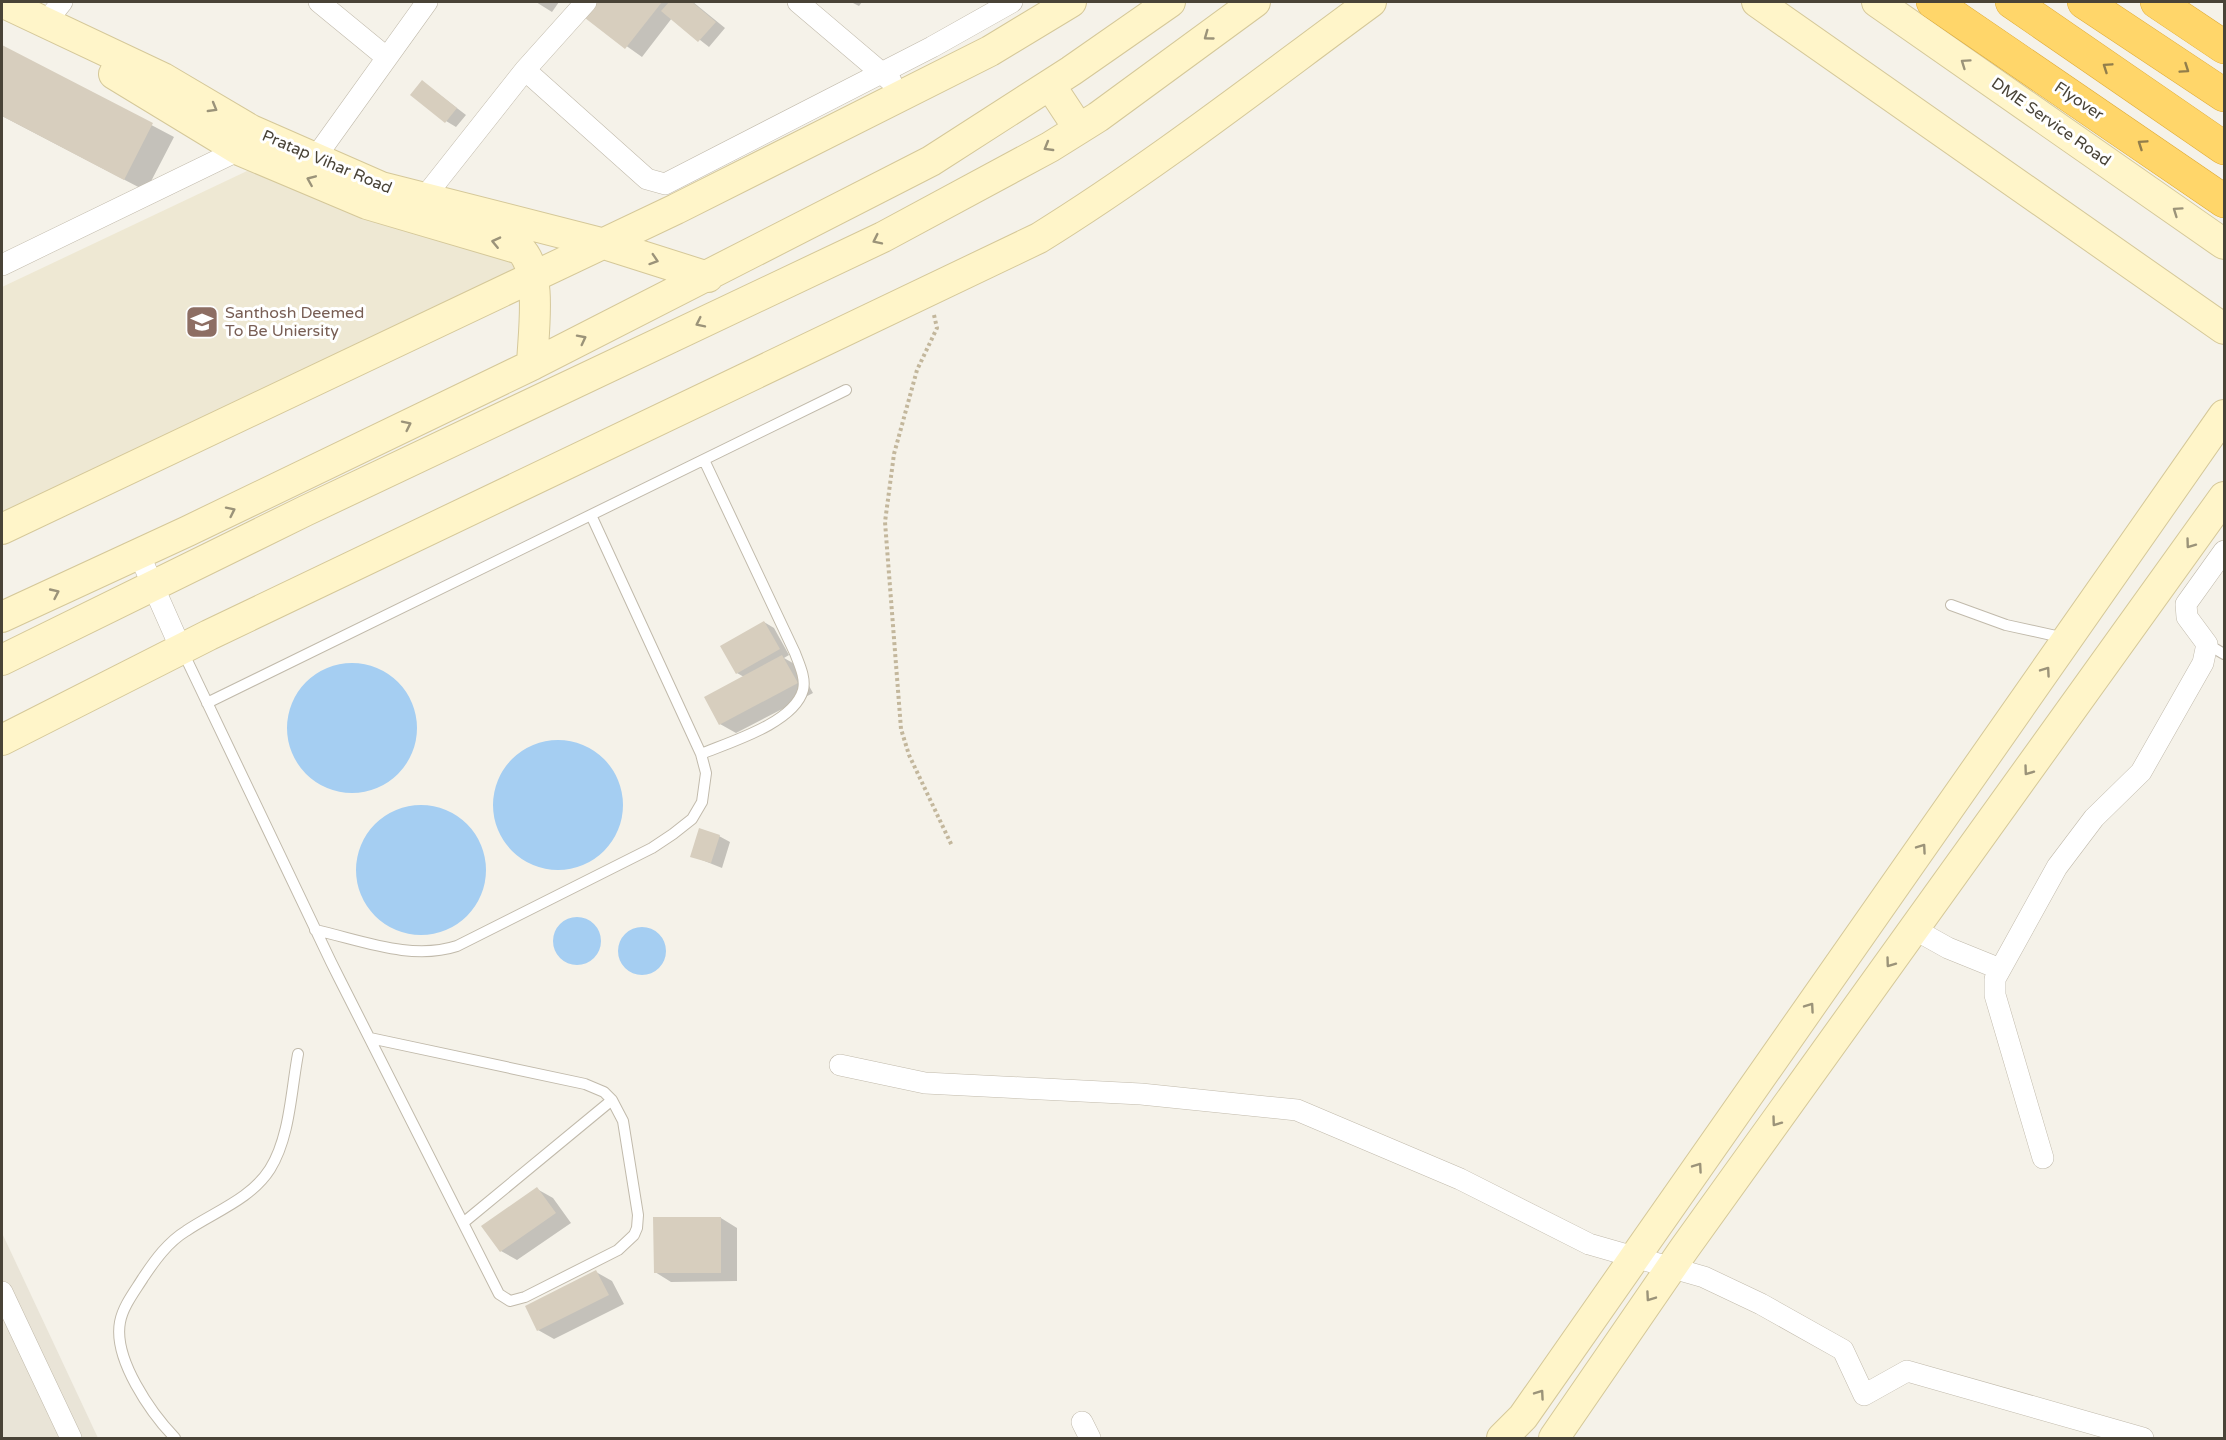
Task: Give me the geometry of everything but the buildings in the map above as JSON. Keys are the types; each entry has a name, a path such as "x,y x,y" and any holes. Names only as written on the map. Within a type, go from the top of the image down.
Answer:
{"highway":[{"name":"Flyover","path":"1933,2 2224,201"},
{"path":"2012,2 2224,148"},
{"path":"2084,2 2224,95"},
{"path":"2157,2 2224,47"}],"street":[{"name":"Pratap Vihar Road","path":"2,2 54,12 163,78 245,140 315,158 381,187 601,243 708,277"},
{"path":"319,2 386,57"},
{"path":"315,158 427,2"},
{"path":"423,199 525,70 586,2"},
{"path":"798,2 907,93"},
{"path":"2,530 534,278 601,243 674,194 881,72 1011,2 1034,25"},
{"path":"674,194 907,93 990,51 1071,2"},
{"path":"2,617 139,554 532,365 931,161 1050,85 1170,2"},
{"path":"2,660 883,237 1079,129 1255,2"},
{"path":"2,740 182,649 1039,238 1106,196 1371,2"},
{"path":"1757,2 2224,329"},
{"name":"DME Service Road","path":"1877,2 2224,244"},
{"name":"Pratap Vihar Road","path":"2,18 367,204 514,246 526,255 534,278 532,365"},
{"path":"525,70 647,179 674,194"},
{"path":"1050,85 1079,129"},
{"path":"2,265 245,140"},
{"path":"1502,1438 1523,1417 2224,415"},
{"path":"1554,1438 1683,1251 2224,496"},
{"path":"2043,1158 1995,995 1995,979 2057,867 2077,837 2141,772 2203,663 2216,649 2187,617 2186,604 2224,551"},
{"path":"139,554 182,649"},
{"path":"2017,712 2052,737"},
{"path":"1914,929 1955,951 2000,969"},
{"path":"840,1065 925,1083 1141,1094 1297,1110 1460,1179 1589,1244 1635,1257 1683,1251"},
{"path":"1683,1251 1704,1277 1751,1299 1843,1350 1864,1395 1907,1371 2143,1438"},
{"path":"2,1292 71,1438"}],"lane":[{"path":"207,702 846,390"},
{"path":"701,754 779,719 799,699 803,688 803,675 795,653 704,460"},
{"path":"315,930 417,953 437,953 457,946 652,848 692,819 702,802 706,773 701,754 591,515"},
{"path":"1951,605 2006,625 2068,638"},
{"path":"182,649 315,930 499,1294 510,1301 525,1297 623,1245 634,1235 638,1215 623,1120 612,1100 604,1092 585,1084 370,1038"},
{"path":"175,1438 146,1402 128,1365 118,1337 120,1320 128,1302 165,1248 186,1230 246,1194 271,1168 283,1136 298,1054"},
{"path":"463,1223 612,1100"}],"path":[{"path":"920,295 933,313 937,328 917,370 894,454 885,522 901,729 909,755 952,846"}],"shaded area":[{"name":"Santhosh Deemed To Be Uniersity","path":"262,164 493,244 521,266 2,515 2,287"},
{"path":"2,1233 98,1438 2,1438"}],"water":[{"path":"352,663 377,668 398,682 412,703 417,728 412,753 398,774 377,788 352,793 327,788 306,774 292,753 287,728 292,703 306,682 327,668"},
{"path":"558,740 583,745 604,759 618,780 623,805 618,830 604,851 583,865 558,870 533,865 512,851 498,830 493,805 498,780 512,759 533,745"},
{"path":"421,805 446,810 467,824 481,845 486,870 481,895 467,916 446,930 421,935 396,930 375,916 361,895 356,870 361,845 375,824 396,810"},
{"path":"572,917 582,917 594,924 601,936 601,946 594,958 582,965 572,965 557,954 553,946 553,936 564,921"},
{"path":"637,927 647,927 659,934 666,946 666,956 659,968 647,975 637,975 622,964 618,956 618,946 629,931"}],"place":[{"name":"Santhosh Deemed To Be Uniersity","path":"202,322"}]}
